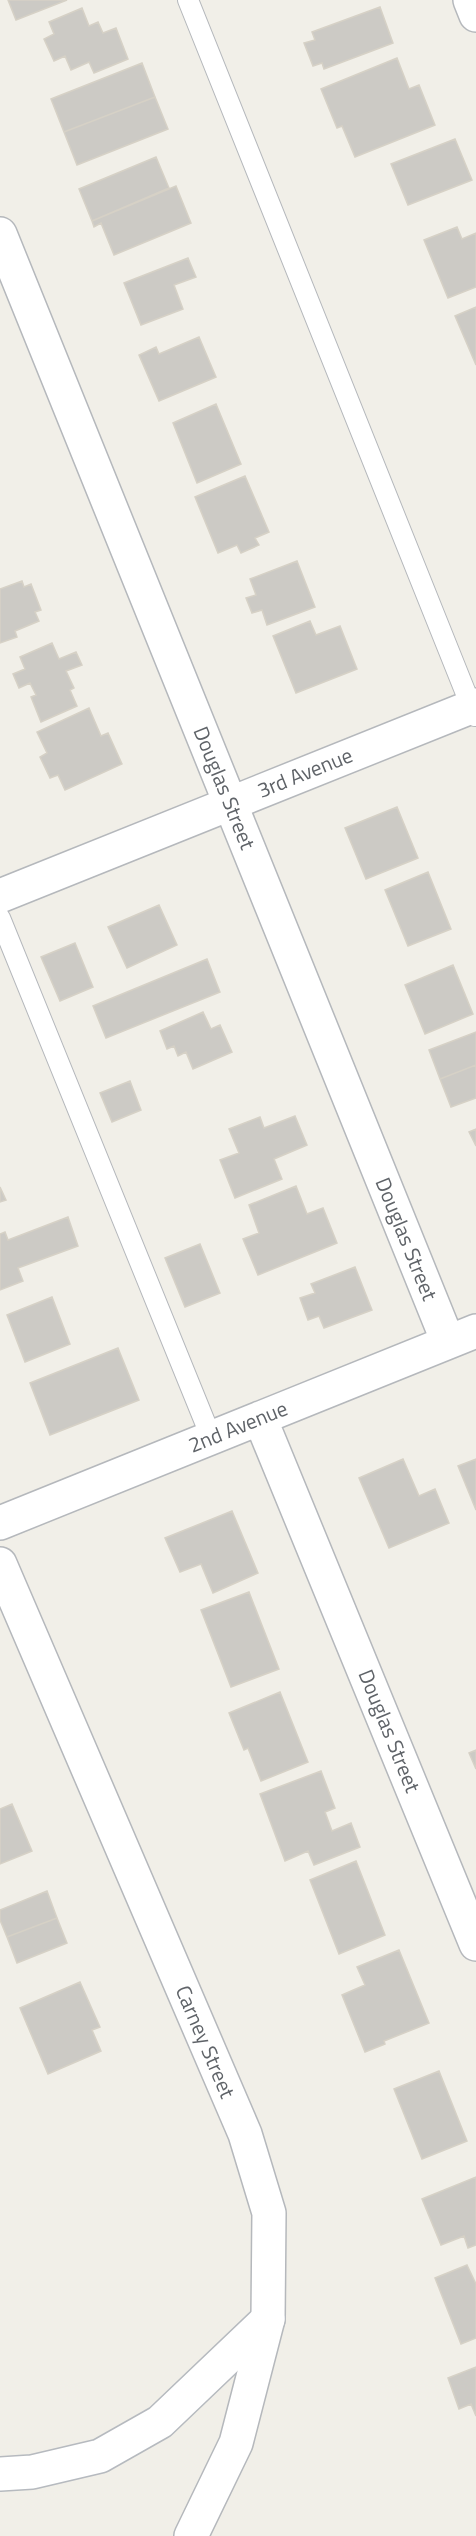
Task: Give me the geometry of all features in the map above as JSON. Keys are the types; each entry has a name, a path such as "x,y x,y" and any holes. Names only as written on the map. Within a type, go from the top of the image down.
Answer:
{"street":[{"path":"470,0 476,15"},
{"name":"Douglas Street","path":"0,234 230,803 462,1337"},
{"name":"3rd Avenue","path":"0,896 230,803 474,710"},
{"name":"2nd Avenue","path":"0,1523 462,1337"},
{"name":"Douglas Street","path":"260,1418 468,1902 476,1944"},
{"name":"Carney Street","path":"0,1564 245,2134 269,2213 268,2319 236,2443 191,2536"},
{"path":"0,2474 32,2472 100,2456 160,2422 268,2319"}],"lane":[{"path":"188,0 474,710"},
{"path":"0,918 211,1437"}],"building":[{"path":"8,0 67,0 16,20"},
{"path":"380,7 393,43 324,69 322,63 313,66 304,43 315,40 312,32"},
{"path":"82,8 89,26 98,22 103,33 116,28 128,59 94,73 89,62 71,70 65,56 54,61 44,39 54,34 49,22"},
{"path":"397,58 409,89 419,85 435,125 355,157 342,126 337,128 321,89"},
{"path":"142,63 155,97 64,132 51,99"},
{"path":"155,97 168,129 77,165 64,132"},
{"path":"455,139 472,180 408,205 391,164"},
{"path":"156,157 169,188 92,221 79,189"},
{"path":"176,186 191,223 114,255 101,223 94,227 92,221"},
{"path":"457,227 462,239 476,233 476,287 448,298 424,240"},
{"path":"188,258 196,277 174,285 183,309 141,325 124,283"},
{"path":"476,307 476,365 455,316"},
{"path":"199,337 216,377 159,401 139,355 156,347 159,354"},
{"path":"216,404 241,464 197,483 173,423"},
{"path":"245,476 269,532 255,538 259,545 241,553 237,545 218,553 195,497"},
{"path":"297,561 315,607 267,625 262,610 252,613 246,598 256,595 250,579"},
{"path":"22,581 24,587 31,584 41,610 35,612 39,621 15,631 17,637 0,643 0,589"},
{"path":"310,621 316,635 340,626 357,669 296,693 273,636"},
{"path":"52,643 59,659 76,652 82,665 66,671 74,688 70,690 77,706 41,722 31,697 36,695 30,683 19,688 13,674 25,669 20,657"},
{"path":"89,708 101,736 108,733 122,764 65,790 58,775 50,778 40,757 47,753 37,732"},
{"path":"397,807 418,858 366,879 345,828"},
{"path":"428,872 451,929 408,946 385,890"},
{"path":"159,905 177,945 127,968 108,927"},
{"path":"75,943 93,987 60,1001 41,957"},
{"path":"207,959 220,992 106,1038 93,1006"},
{"path":"453,965 473,1014 425,1034 405,985"},
{"path":"203,1012 211,1029 220,1025 232,1052 193,1069 186,1052 178,1056 174,1046 167,1049 160,1031"},
{"path":"476,1032 476,1065 440,1079 429,1050"},
{"path":"476,1065 476,1098 451,1107 440,1079"},
{"path":"130,1081 141,1110 112,1122 100,1093"},
{"path":"295,1116 307,1145 274,1159 282,1179 235,1198 220,1160 239,1153 229,1129 260,1117 264,1128"},
{"path":"476,1129 476,1146 469,1132"},
{"path":"296,1186 307,1214 323,1208 337,1243 258,1275 243,1239 259,1233 249,1205"},
{"path":"0,1187 6,1200 0,1202"},
{"path":"68,1217 78,1246 18,1268 23,1281 0,1290 0,1234 5,1232 8,1240"},
{"path":"200,1244 220,1293 185,1307 165,1258"},
{"path":"355,1267 372,1310 324,1328 319,1316 308,1320 300,1298 315,1293 311,1284"},
{"path":"52,1297 70,1344 25,1362 7,1315"},
{"path":"118,1348 139,1400 50,1435 30,1383"},
{"path":"403,1459 419,1496 435,1489 449,1523 389,1548 359,1478"},
{"path":"476,1459 476,1510 458,1466"},
{"path":"232,1511 258,1573 213,1593 201,1564 180,1572 165,1538"},
{"path":"249,1592 279,1669 231,1687 201,1610"},
{"path":"280,1692 308,1762 261,1781 248,1748 244,1750 229,1713"},
{"path":"476,1750 476,1769 469,1753"},
{"path":"321,1771 335,1808 325,1812 332,1831 351,1823 360,1847 314,1865 308,1851 285,1861 260,1794"},
{"path":"12,1804 32,1851 0,1864 0,1809"},
{"path":"356,1861 385,1935 339,1954 310,1880"},
{"path":"47,1891 57,1918 7,1937 0,1920 0,1910"},
{"path":"57,1918 67,1943 17,1963 7,1937"},
{"path":"399,1950 429,2023 384,2041 385,2044 365,2052 342,1995 365,1985 357,1967"},
{"path":"80,1982 100,2027 92,2030 101,2051 48,2074 20,2008"},
{"path":"439,2071 467,2141 422,2159 394,2089"},
{"path":"476,2177 476,2245 468,2248 464,2236 441,2245 422,2199"},
{"path":"467,2265 476,2284 476,2338 461,2344 435,2278"},
{"path":"476,2367 476,2416 471,2404 459,2409 448,2378"}]}
